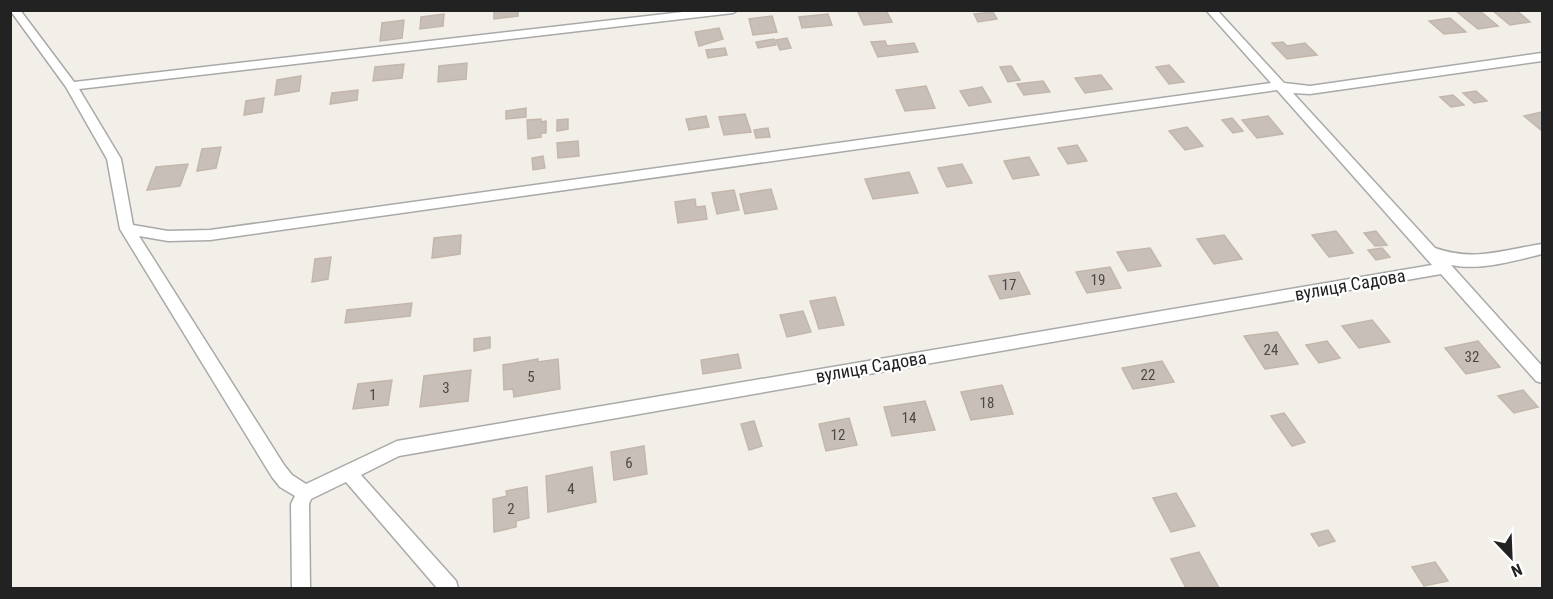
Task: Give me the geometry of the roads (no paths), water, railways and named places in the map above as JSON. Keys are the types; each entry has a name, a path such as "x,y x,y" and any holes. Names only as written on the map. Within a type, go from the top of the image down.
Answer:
{"street":[{"path":"14,10 71,86 114,159 126,229 278,471 286,481 305,493 300,504 301,588"},
{"path":"616,10 618,24"},
{"path":"71,86 733,10"},
{"path":"1211,10 1542,376"},
{"path":"126,229 168,236 210,235 1280,86 1310,90 1542,57"},
{"path":"1428,250 1445,258 1466,262 1542,249"},
{"name":"вулиця Садова","path":"305,493 397,449 1445,268"},
{"path":"348,472 449,588"}]}
